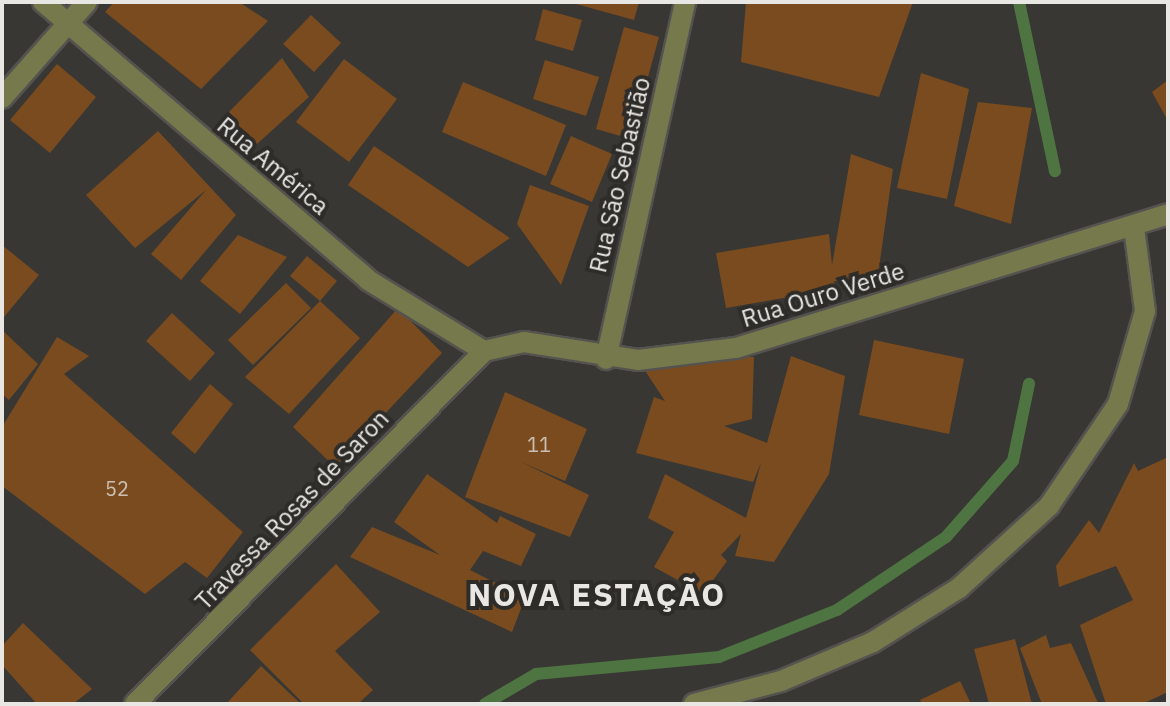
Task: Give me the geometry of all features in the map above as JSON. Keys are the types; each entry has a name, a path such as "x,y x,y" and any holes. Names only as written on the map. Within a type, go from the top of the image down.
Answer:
{"street":[{"name":"Rua América","path":"43,2 67,26 368,280 484,351"},
{"path":"2,98 87,2"},
{"name":"Rua São Sebastião","path":"606,359 685,2"},
{"name":"Rua Ouro Verde","path":"484,351 524,342 606,359 736,348 1134,228 1168,214"},
{"path":"694,704 781,681 873,642 959,588 1049,506 1118,404 1145,311 1134,228"},
{"name":"Travessa Rosas de Saron","path":"135,704 484,351"}],"building":[{"path":"114,2 239,2 268,21 201,89 105,12"},
{"path":"569,2 639,2 634,20"},
{"path":"746,2 913,2 879,97 741,62"},
{"path":"543,9 582,20 573,51 535,40"},
{"path":"311,15 341,43 314,72 283,44"},
{"path":"624,27 659,37 631,139 596,129"},
{"path":"282,58 309,97 257,144 225,116"},
{"path":"344,59 397,99 349,162 296,122"},
{"path":"545,60 599,77 586,116 533,99"},
{"path":"57,64 96,97 50,153 10,120"},
{"path":"921,73 969,89 947,199 897,188"},
{"path":"1168,80 1168,121 1152,92"},
{"path":"463,82 566,125 546,176 442,132"},
{"path":"978,102 1032,108 1011,224 954,206"},
{"path":"158,131 236,215 181,280 151,254 206,190 135,248 86,195"},
{"path":"571,136 612,154 592,202 550,184"},
{"path":"374,146 510,238 468,267 348,185"},
{"path":"851,154 893,169 877,282 834,281 835,289 726,308 716,253 829,234 832,265"},
{"path":"530,185 589,206 561,285 517,224"},
{"path":"238,235 287,257 240,314 200,281"},
{"path":"2,245 39,275 4,317 2,315"},
{"path":"307,256 337,281 320,301 290,276"},
{"path":"286,283 311,308 253,365 228,340"},
{"path":"320,301 360,338 289,414 245,377"},
{"path":"398,308 442,353 335,467 293,427"},
{"path":"172,313 215,353 190,381 146,341"},
{"path":"2,330 38,364 9,400 2,394"},
{"path":"57,337 89,356 64,374 243,532 207,578 185,562 145,594 2,486 2,427"},
{"path":"874,340 964,359 949,434 859,415"},
{"path":"684,356 754,357 752,419 724,426 767,443 791,356 845,376 829,474 774,562 735,556 741,534 721,555 727,561 703,594 654,567 674,532 648,518 665,474 746,518 761,463 753,482 636,453 654,397 665,401 638,360"},
{"path":"210,384 233,404 195,454 171,433"},
{"path":"505,392 587,429 565,481 521,462 589,495 570,537 465,497"},
{"path":"1168,457 1168,692 1142,704 1106,704 1080,625 1133,600 1116,566 1059,587 1056,566 1089,520 1099,533 1134,463 1138,471"},
{"path":"427,474 497,523 500,516 536,534 521,566 483,551 470,570 525,598 512,632 350,557 372,527 440,555 394,522"},
{"path":"336,564 380,612 335,651 373,690 358,704 304,704 250,650"},
{"path":"23,623 92,689 73,704 37,704 2,665 2,646"},
{"path":"1046,635 1050,648 1071,643 1098,703 1042,704 1020,648"},
{"path":"1015,639 1032,704 989,704 974,649"},
{"path":"261,666 301,704 226,704"},
{"path":"960,681 971,704 922,704 920,700"}],"waterway":[{"path":"1019,2 1055,171"},
{"path":"485,704 536,674 719,657 837,610 946,537 1013,461 1029,384"}],"district":[{"name":"NOVA ESTAÇÃO","path":"597,594"}]}
